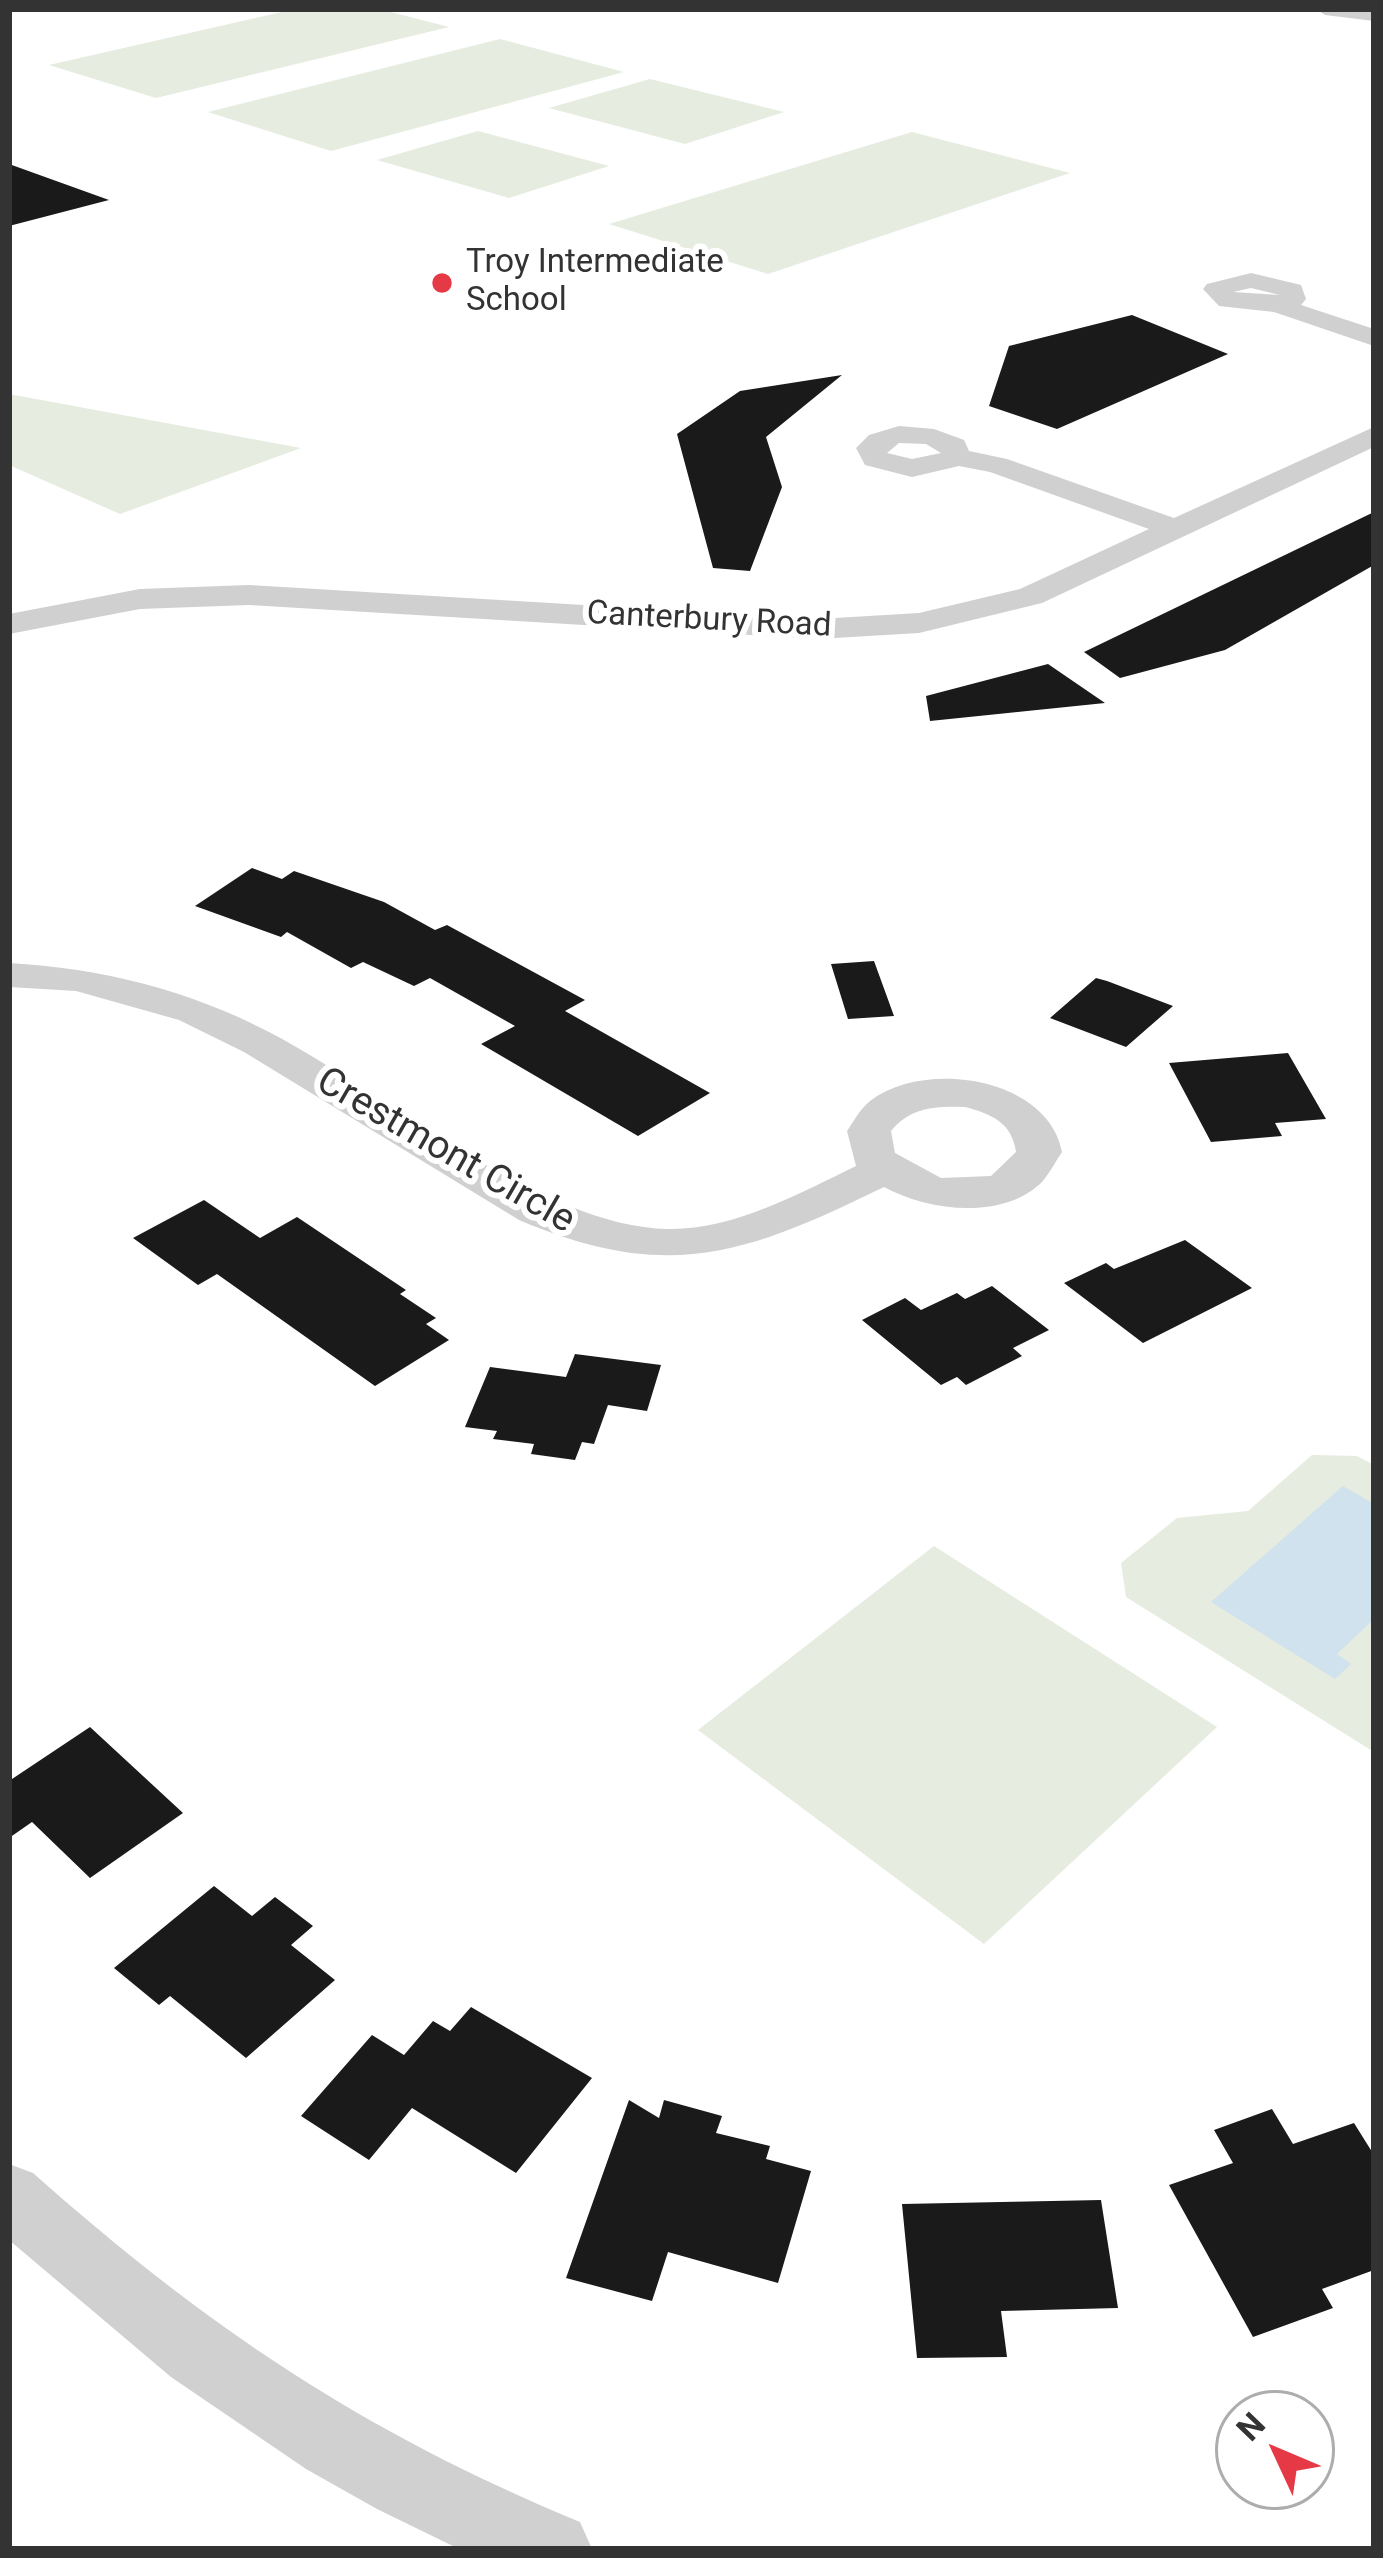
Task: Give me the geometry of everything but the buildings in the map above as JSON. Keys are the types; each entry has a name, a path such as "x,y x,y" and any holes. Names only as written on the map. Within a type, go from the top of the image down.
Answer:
{"street":[{"path":"1325,9 1374,15"},
{"path":"1277,305 1374,338"},
{"name":"Canterbury Road","path":"9,624 140,599 249,595 796,628 901,624 965,614 1031,596 1374,436"},
{"path":"956,457 997,465 1177,529"},
{"name":"Crestmont Circle","path":"9,975 79,980 194,1011 259,1043 535,1210 615,1243 674,1245 735,1234 884,1170"},
{"path":"9,2195 176,2337 259,2399 355,2458 482,2523 553,2549"}],"shaded area":[{"path":"295,9 379,9 449,27 156,98 49,65"},
{"path":"500,39 624,72 331,151 208,112"},
{"path":"650,79 784,112 685,144 549,108"},
{"path":"478,131 609,166 509,198 377,160"},
{"path":"912,132 1070,173 768,274 609,224"},
{"path":"9,394 301,448 120,514 9,465"},
{"path":"1312,1455 1357,1456 1374,1465 1374,1752 1126,1597 1121,1563 1177,1518 1248,1511"},
{"path":"934,1546 1217,1727 984,1944 698,1730"}],"water":[{"path":"1343,1486 1374,1504 1374,1619 1337,1654 1351,1664 1335,1679 1211,1602"}],"place":[{"name":"Troy Intermediate School","path":"442,283"}]}
